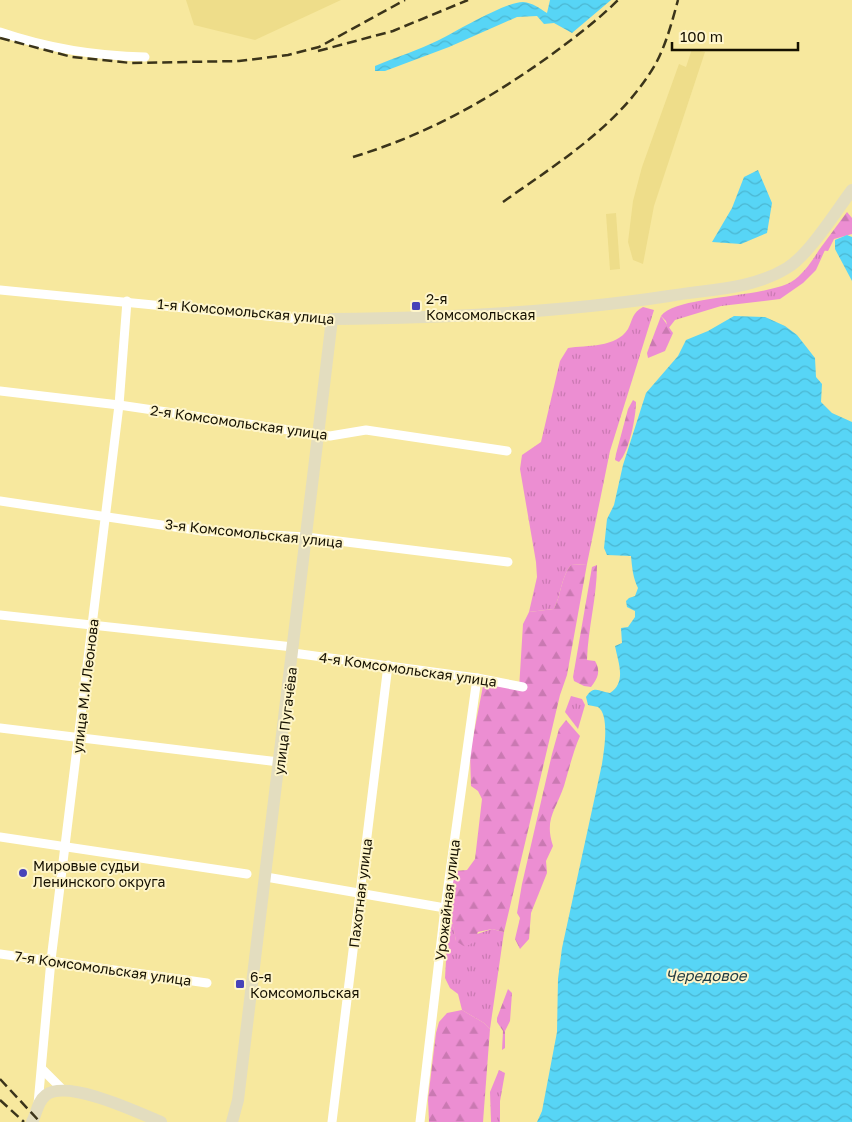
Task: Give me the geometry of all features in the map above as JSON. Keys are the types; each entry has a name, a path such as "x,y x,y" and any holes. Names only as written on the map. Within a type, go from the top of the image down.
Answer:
{"main road":[{"name":"1-я Комсомольская улица","path":"332,319 484,314 573,308 723,290 752,283 773,276 789,267 805,252 852,190"},
{"name":"улица Пугачёва","path":"232,1122 238,1100 266,877 332,319"},
{"path":"34,1120 48,1102 64,1091"},
{"path":"38,1104 45,1096 52,1092 82,1093 161,1122"},
{"name":"улица М.И.Леонова","path":"34,1120 38,1104"}],"street":[{"path":"0,32 65,49 145,57"},
{"name":"1-я Комсомольская улица","path":"0,290 288,318 332,319"},
{"name":"улица М.И.Леонова","path":"38,1104 43,1070 51,960 119,405 127,301"},
{"name":"2-я Комсомольская улица","path":"0,391 119,405 318,434 338,436 366,430 507,451"},
{"name":"3-я Комсомольская улица","path":"0,502 202,531 306,537 508,562"},
{"name":"4-я Комсомольская улица","path":"0,615 293,650 523,686"},
{"name":"Пахотная улица","path":"332,1122 388,665"},
{"name":"Урожайная улица","path":"420,1122 445,908 477,678"},
{"path":"0,728 280,762"},
{"path":"0,837 247,874"},
{"path":"266,877 445,908"},
{"name":"7-я Комсомольская улица","path":"0,954 206,984"},
{"path":"43,1070 64,1091"}],"shaded area":[{"path":"186,0 341,0 255,40 194,25"},
{"path":"692,49 705,52 654,206 643,264 633,260 628,242 633,201 642,167 679,64 686,67"},
{"path":"616,213 620,269 610,270 606,214"}],"green space":[{"path":"847,212 852,218 852,234 834,239 828,251 819,250"},
{"path":"819,250 825,250 816,270 803,283 780,299 721,306 675,320 668,329 666,321 661,316 669,309 683,304 760,291 791,282 803,272"},
{"path":"643,307 654,310 610,451 587,564 571,565 565,575 554,609 529,612 537,577 520,469 522,455 541,442 560,361 568,348 609,343 616,340 628,329 635,314"},
{"path":"661,316 673,333 665,351 648,358 647,353"},
{"path":"633,400 636,402 636,408 631,434 626,451 619,462 615,460 616,454 628,409"},
{"path":"587,564 567,675 560,695 504,932 492,929 478,932 474,942 465,947 456,941 449,906 455,871 467,870 475,859 482,799 478,791 471,786 470,753 483,686 489,684 519,689 523,624 529,612 554,609 565,575 571,565"},
{"path":"597,565 596,589 587,660 595,661 598,671 591,687 574,681 573,677 592,567"},
{"path":"571,696 582,699 585,705 578,729 565,712"},
{"path":"566,720 580,736 564,786 550,821 553,846 546,861 547,873 531,913 529,939 520,949 515,939 520,918 517,913 522,884 552,754 559,729"},
{"path":"453,924 456,941 492,929 504,932 490,1029 484,1023 462,1010 458,994 450,988 445,978 448,925"},
{"path":"508,989 512,993 510,1021 505,1031 505,1048 502,1050 503,1031 497,1022 497,1018"},
{"path":"462,1010 484,1023 490,1029 483,1122 429,1122 428,1099 439,1022 447,1013"},
{"path":"499,1070 505,1073 500,1101 500,1122 491,1122 490,1092"}],"water":[{"path":"550,0 611,0 572,33 554,23 544,24 537,16 517,17 449,47 385,71 375,71 375,66 431,44 515,3 523,2 533,5 547,13"},
{"path":"758,170 772,203 767,233 741,244 712,242 732,208 744,177"},
{"path":"847,235 852,237 852,281 835,249 835,240"},
{"name":"Чередовое","path":"734,316 765,317 785,326 797,335 815,358 816,377 822,384 821,402 832,413 852,422 852,1122 537,1122 542,1111 557,1032 558,979 562,948 604,751 605,725 602,711 598,707 588,705 586,697 594,690 610,693 615,688 620,678 620,671 615,646 622,643 621,628 628,627 635,617 635,611 627,607 626,601 635,596 638,588 632,568 631,556 607,555 604,548 607,519 614,505 623,465 646,393 678,356 686,340 708,331"}],"railway":[{"path":"0,38 72,57 131,63 239,61 288,55 319,47 405,0"},
{"path":"318,51 393,31 468,0"},
{"path":"353,157 405,139 476,104 544,60 592,24 618,0"},
{"path":"503,202 566,157 606,125 624,107 655,65 668,33 678,0"},
{"path":"0,1079 40,1122"},
{"path":"0,1100 24,1122"}],"place":[{"name":"2-я Комсомольская","path":"416,306"},
{"name":"Мировые судьи Ленинского округа","path":"23,873"},
{"name":"6-я Комсомольская","path":"240,984"}]}
